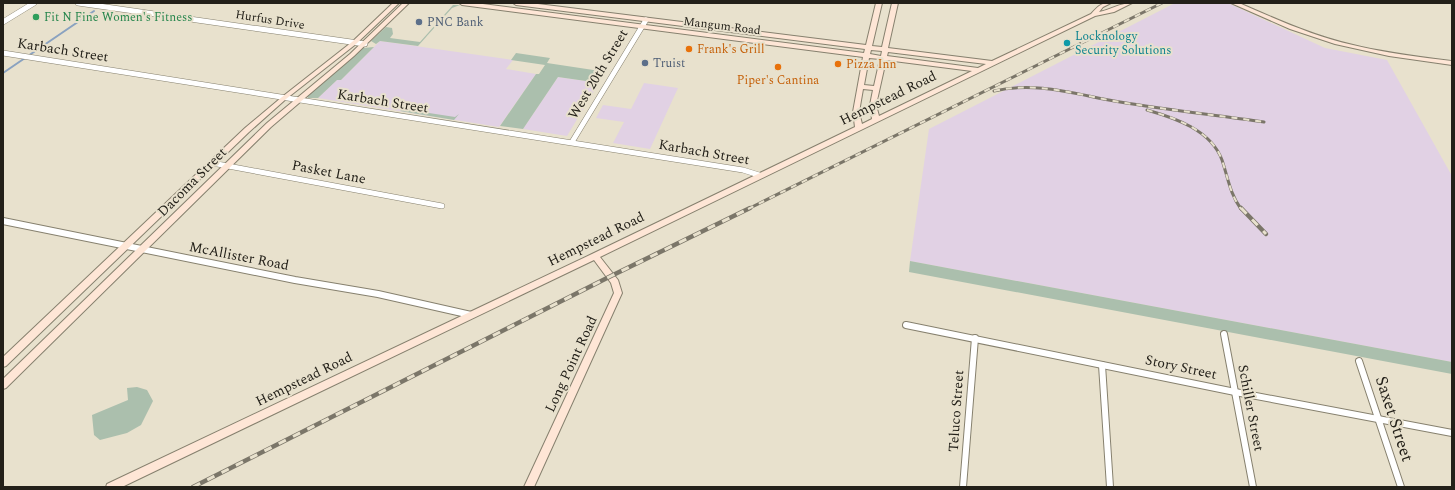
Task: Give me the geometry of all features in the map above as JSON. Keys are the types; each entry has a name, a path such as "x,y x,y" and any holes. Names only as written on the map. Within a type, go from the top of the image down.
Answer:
{"main road":[{"name":"Dacoma Street","path":"3,363 212,163 284,98 354,43 396,3"},
{"name":"Dacoma Street","path":"3,386 227,165 298,100 365,44 406,3"},
{"name":"Mangum Road","path":"462,3 490,4 561,16 642,27 978,70"},
{"name":"Mangum Road","path":"516,3 992,63"},
{"path":"858,128 856,112 866,56 879,3"},
{"path":"876,120 872,105 894,3"},
{"name":"Hempstead Road","path":"1093,15 1101,6 1108,3"},
{"name":"Hempstead Road","path":"111,487 595,256 992,63 1093,15 1112,11 1129,3"},
{"path":"1234,3 1286,26 1352,47 1390,55 1452,63"},
{"path":"1245,3 1295,24 1337,38 1387,50 1452,58"},
{"path":"561,16 566,9"},
{"path":"771,43 774,36"},
{"path":"861,87 876,88"},
{"name":"Long Point Road","path":"529,487 618,293 615,282 595,256"}],"street":[{"path":"3,22 34,3"},
{"name":"Hurfus Drive","path":"78,3 365,44"},
{"name":"West 20th Street","path":"572,142 646,20"},
{"name":"Karbach Street","path":"3,53 572,142 743,170 759,175"},
{"name":"Pasket Lane","path":"212,163 442,206"},
{"name":"McAllister Road","path":"3,221 378,294 471,315"},
{"name":"Story Street","path":"906,325 1235,392 1377,417 1452,433"},
{"name":"Schiller Street","path":"1224,334 1253,487"},
{"name":"Teluco Street","path":"963,487 974,338"},
{"name":"Saxet Street","path":"1359,361 1400,487"},
{"path":"1102,364 1110,487"}],"shaded area":[{"path":"1175,3 1228,3 1325,48 1387,60 1452,176 1452,362 910,261 929,129"},
{"path":"380,41 513,60 506,69 536,74 499,127 318,98 337,80 341,80"},
{"path":"558,77 599,83 567,136 523,129"},
{"path":"644,83 678,88 650,149 613,143 624,122 596,118 603,105 631,109"}],"green space":[{"path":"453,5 460,5 452,8 418,46 380,41 376,44 371,41 386,27 392,28 393,34 390,38 420,42"},
{"path":"374,47 341,80 337,80 318,98 308,98 307,95 309,93 363,48"},
{"path":"516,53 550,58 547,63 600,71 593,82 558,77 523,129 500,126 536,74 539,74 545,65 511,60"},
{"path":"403,109 455,117 459,114 454,120 400,111"},
{"path":"910,261 1452,362 1452,374 909,272"},
{"path":"137,387 147,390 153,401 141,425 127,433 100,440 94,435 92,415 128,400 127,388"}],"waterway":[{"path":"3,73 94,11"}],"railway":[{"path":"748,209 1162,3"},
{"path":"994,91 1010,88 1042,88 1138,105 1264,122"},
{"path":"1147,110 1180,121 1201,133 1210,141 1222,160 1232,192 1241,209"},
{"path":"193,487 611,276 750,208"},
{"path":"1241,208 1266,234"}],"place":[{"name":"Fit N Fine Women's Fitness","path":"36,17"},
{"name":"PNC Bank","path":"419,22"},
{"name":"Locknology Security Solutions","path":"1067,43"},
{"name":"Frank's Grill","path":"689,49"},
{"name":"Truist","path":"645,63"},
{"name":"Pizza Inn","path":"838,64"},
{"name":"Piper's Cantina","path":"778,67"}]}
